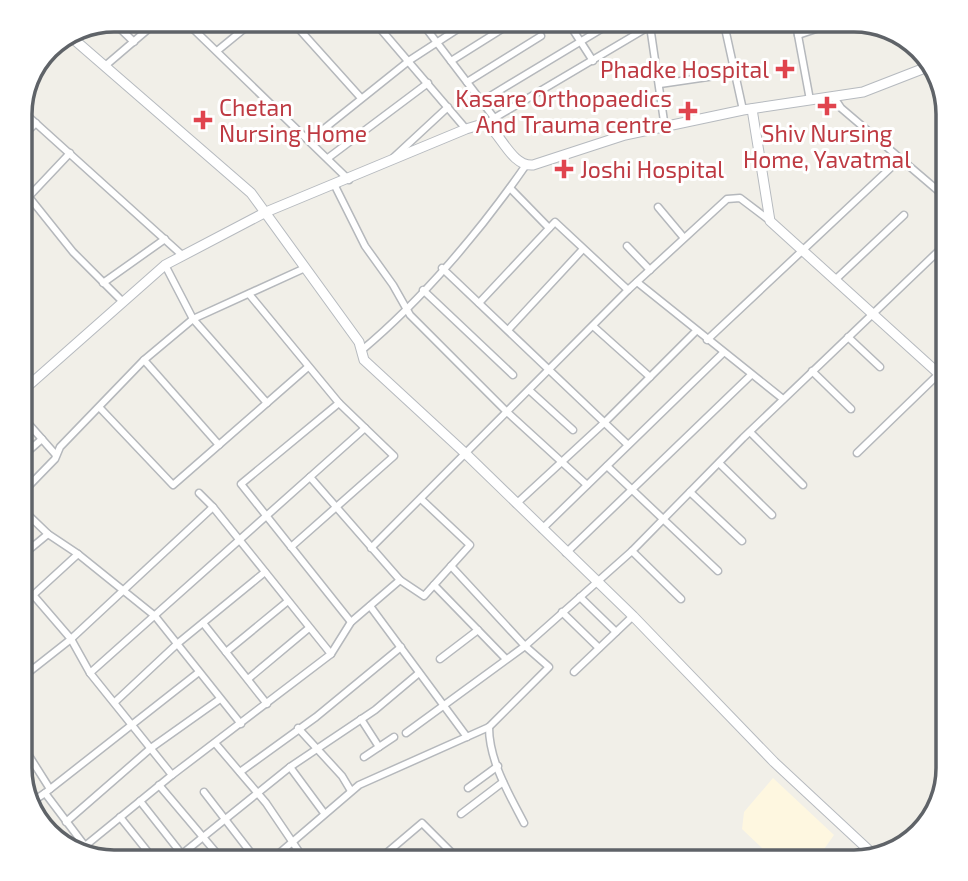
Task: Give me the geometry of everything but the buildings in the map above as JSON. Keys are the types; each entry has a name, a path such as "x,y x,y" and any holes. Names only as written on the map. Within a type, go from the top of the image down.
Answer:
{"street":[{"path":"124,32 134,41"},
{"path":"105,66 145,32"},
{"path":"197,32 349,180"},
{"path":"216,51 240,32"},
{"path":"302,32 361,98"},
{"path":"384,32 466,129"},
{"path":"428,32 482,102 490,121 516,159 526,165"},
{"path":"310,140 410,60 452,32"},
{"path":"451,61 497,32"},
{"path":"575,32 593,61"},
{"path":"482,102 597,32"},
{"path":"32,382 165,265 182,255 266,212 490,121 640,32"},
{"path":"651,32 664,128"},
{"path":"726,32 734,73 748,110 771,221"},
{"path":"797,32 810,100"},
{"path":"798,35 807,32"},
{"path":"467,82 541,36"},
{"path":"76,41 251,194 362,350 364,360 466,454 633,616 778,766 867,849"},
{"path":"362,350 423,290 510,188 526,165 625,135 748,110 863,92 923,69"},
{"path":"660,84 734,73"},
{"path":"328,158 428,83"},
{"path":"833,96 841,108 936,189"},
{"path":"388,162 447,107"},
{"path":"32,119 182,255"},
{"path":"32,127 36,123"},
{"path":"32,194 70,153"},
{"path":"706,340 900,159"},
{"path":"335,186 365,246 407,308 506,412 587,485"},
{"path":"510,188 549,228"},
{"path":"371,548 628,290 734,197 740,198 771,221 936,368"},
{"path":"32,200 103,283 123,302"},
{"path":"659,207 684,239"},
{"path":"835,280 904,215"},
{"path":"480,303 556,223 628,290"},
{"path":"103,283 165,239"},
{"path":"627,246 650,270"},
{"path":"508,330 583,248"},
{"path":"406,733 525,646 632,551 783,399 936,254"},
{"path":"165,265 193,319 267,403"},
{"path":"32,482 60,447 144,360 193,319 305,268"},
{"path":"442,268 628,445"},
{"path":"637,282 706,340 783,399"},
{"path":"423,290 513,375"},
{"path":"249,294 339,402 394,456 291,547"},
{"path":"593,326 650,377"},
{"path":"516,503 605,422 696,331"},
{"path":"848,337 880,367"},
{"path":"542,529 723,353"},
{"path":"144,360 219,445"},
{"path":"100,408 173,485 308,367"},
{"path":"812,371 851,409"},
{"path":"566,552 751,375"},
{"path":"857,453 936,376"},
{"path":"529,390 573,430"},
{"path":"339,402 241,484 351,622"},
{"path":"32,428 56,455"},
{"path":"90,673 365,428"},
{"path":"750,432 803,485"},
{"path":"32,448 42,439"},
{"path":"719,463 772,515"},
{"path":"607,466 718,571"},
{"path":"310,477 400,580 424,596 470,545 421,499"},
{"path":"690,492 742,541"},
{"path":"199,493 331,654"},
{"path":"32,670 71,639 212,507"},
{"path":"32,519 48,534 124,588 155,616 241,724"},
{"path":"32,547 48,534"},
{"path":"632,551 681,599"},
{"path":"78,554 34,596 71,639 90,673 172,775"},
{"path":"282,850 351,791 385,772 489,727 549,667 525,646 451,566"},
{"path":"115,702 177,644 265,572"},
{"path":"87,845 159,785 331,654 351,622 400,580"},
{"path":"434,585 506,659"},
{"path":"580,597 615,632"},
{"path":"226,652 288,601"},
{"path":"370,606 467,737"},
{"path":"562,612 599,648"},
{"path":"574,672 633,616"},
{"path":"203,623 267,704"},
{"path":"248,679 309,628"},
{"path":"440,659 478,630"},
{"path":"240,772 401,647"},
{"path":"38,798 199,672"},
{"path":"187,850 290,767 361,719 419,673"},
{"path":"66,822 151,748 220,699"},
{"path":"361,719 379,747"},
{"path":"489,727 489,740 503,782 524,823"},
{"path":"298,728 342,776 351,791"},
{"path":"365,757 394,737"},
{"path":"215,743 258,793 298,850"},
{"path":"32,764 66,822 83,843"},
{"path":"468,788 498,766"},
{"path":"290,767 324,813"},
{"path":"461,814 503,782"},
{"path":"159,785 214,850"},
{"path":"204,792 249,850"},
{"path":"140,801 179,850"},
{"path":"120,817 146,850"},
{"path":"390,850 422,823 449,850"}],"shaded area":[{"path":"773,778 834,835 823,850 763,850 742,829 744,812"}],"place":[{"name":"Phadke Hospital","path":"785,69"},
{"name":"Shiv Nursing Home, Yavatmal","path":"827,106"},
{"name":"Kasare Orthopaedics And Trauma centre","path":"688,111"},
{"name":"Chetan Nursing Home","path":"203,120"},
{"name":"Joshi Hospital","path":"564,169"}]}
